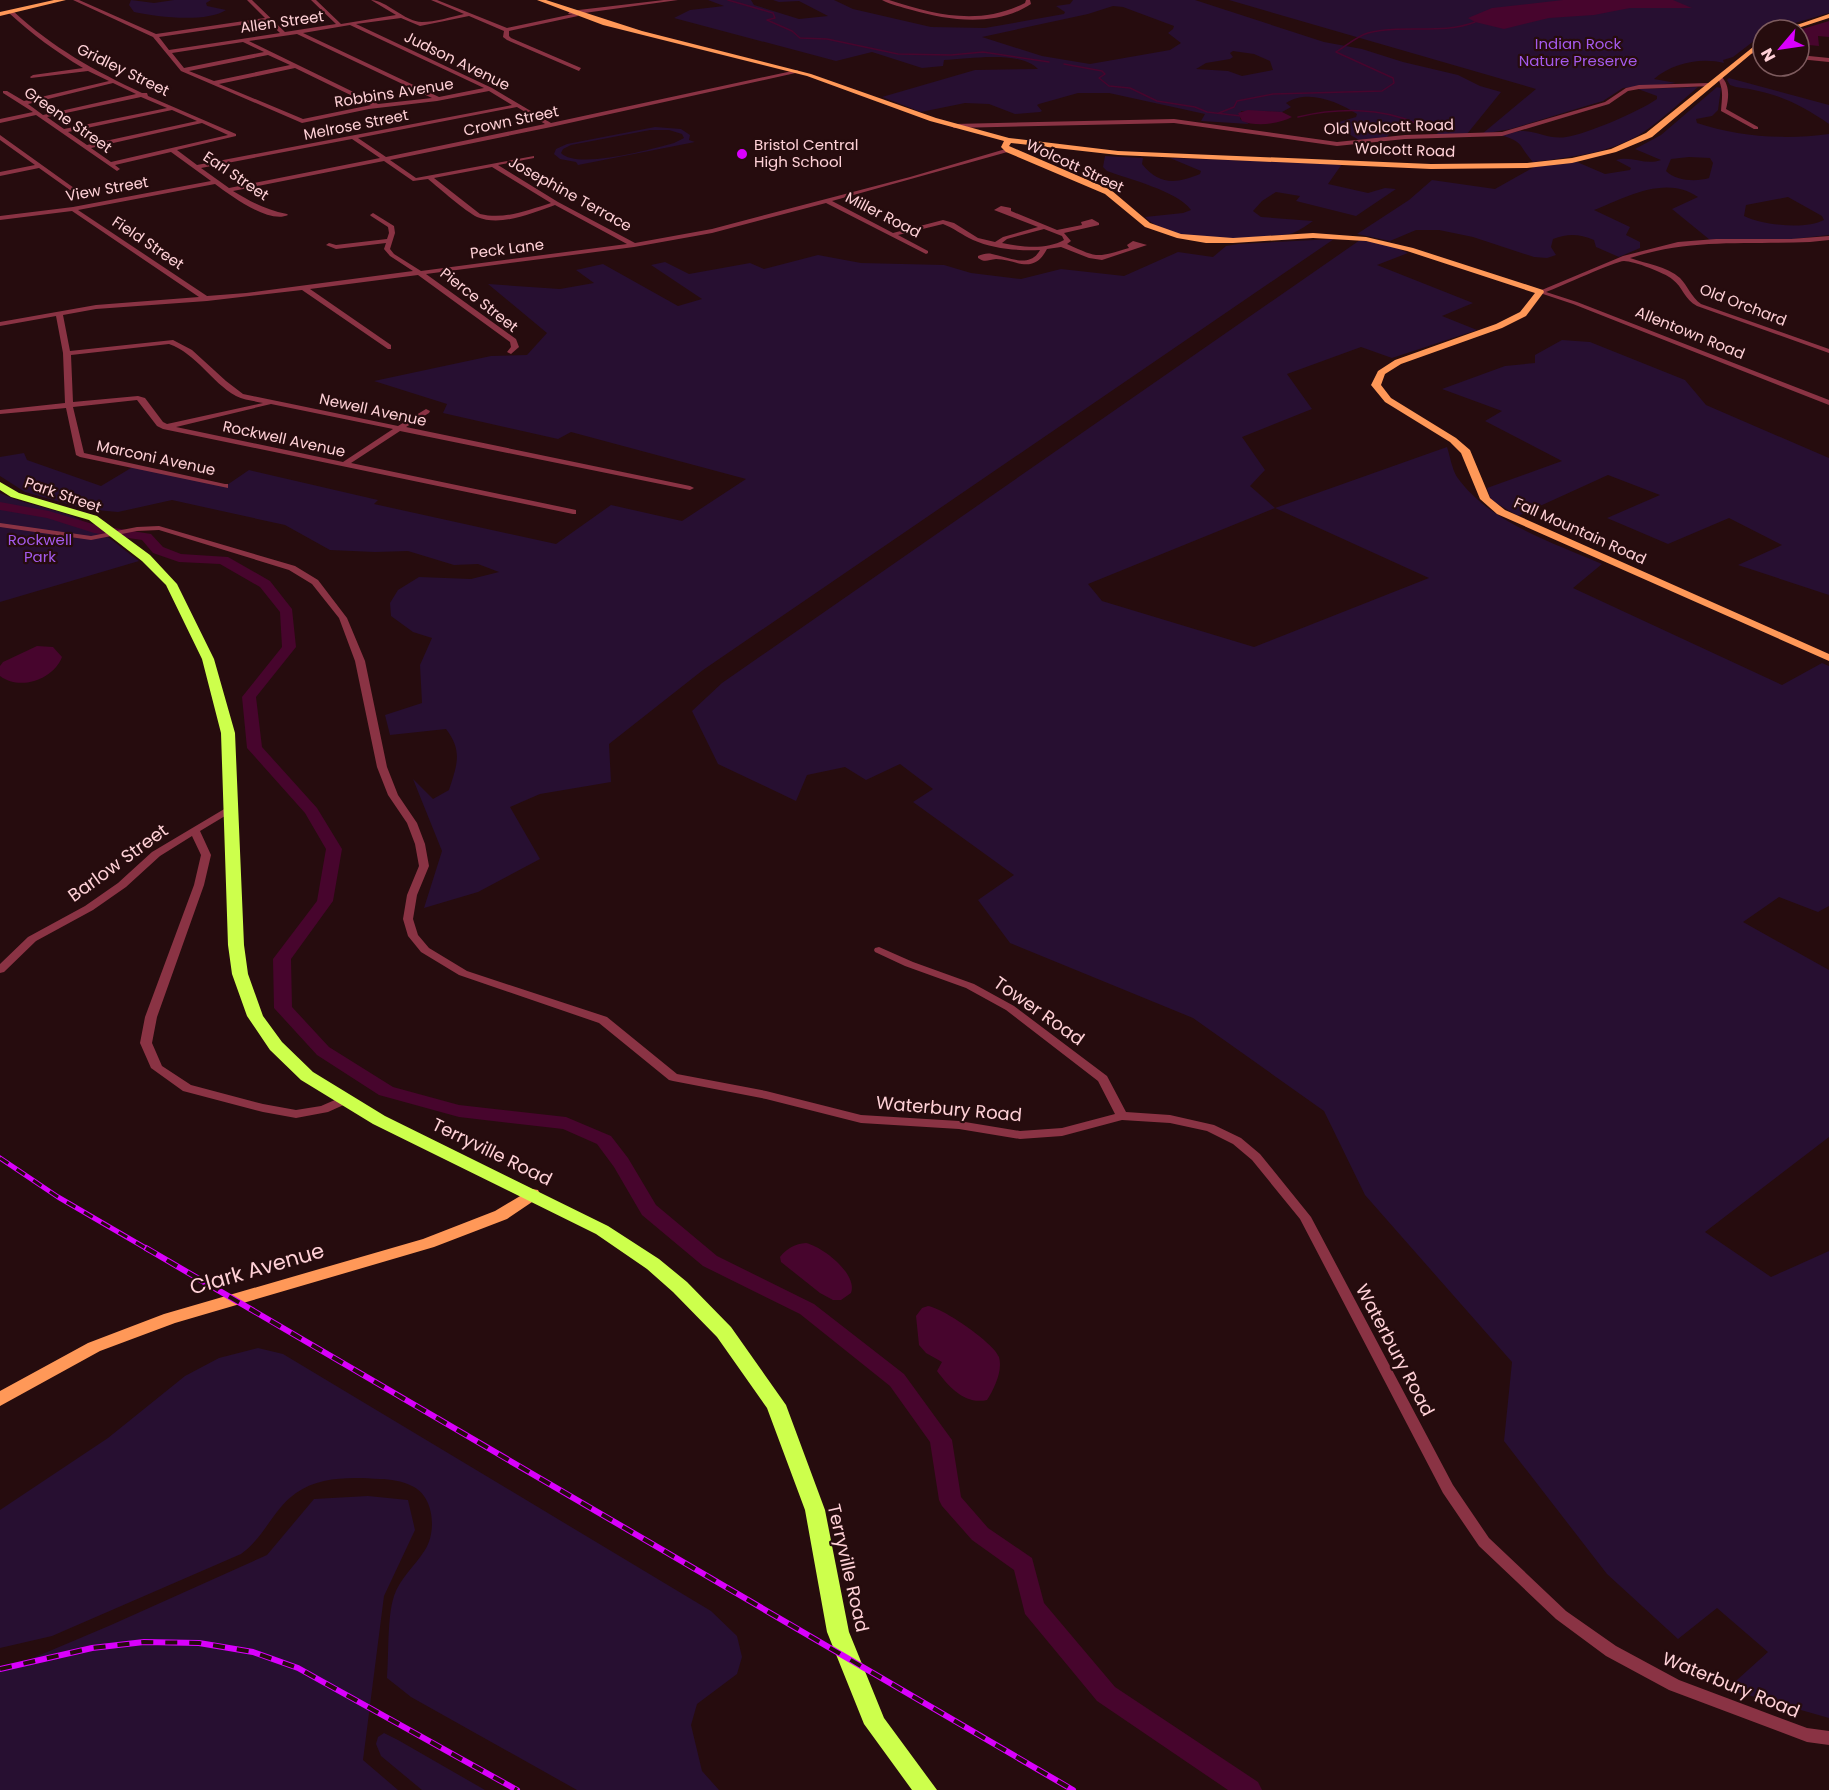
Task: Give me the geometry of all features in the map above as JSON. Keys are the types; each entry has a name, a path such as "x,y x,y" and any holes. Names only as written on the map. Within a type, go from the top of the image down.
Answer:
{"highway":[{"name":"Park Street","path":"0,485 15,495 93,518 119,534"},
{"name":"Terryville Road","path":"119,534 171,584 208,659 228,733 236,945 246,995 255,1016 276,1046 306,1076 344,1100 581,1218 610,1235 680,1287 724,1332 776,1405 815,1510 838,1632 875,1724 926,1790"}],"main road":[{"path":"0,14 63,0"},
{"name":"Wolcott Street","path":"540,0 573,14 797,72 954,126 1008,140 1005,147 1009,150 1108,192 1118,198 1143,222 1173,234 1220,241 1320,235 1363,238 1395,244 1502,283 1540,292"},
{"path":"1811,22 1829,16"},
{"name":"Wolcott Road","path":"1008,140 1131,154 1473,166 1534,164 1581,158 1632,143 1649,135 1750,52"},
{"name":"Fall Mountain Road","path":"1540,292 1523,314 1499,326 1398,362 1381,373 1376,385 1388,400 1453,440 1466,452 1485,499 1501,512 1829,658"},
{"name":"Clark Avenue","path":"0,1399 94,1347 148,1327 428,1243 501,1215 532,1194"}],"street":[{"path":"75,0 155,36 183,70 214,83 295,66"},
{"path":"249,0 283,33"},
{"path":"313,0 340,26"},
{"path":"373,0 401,16 423,24 468,15"},
{"path":"433,0 507,30 573,14 676,0"},
{"path":"884,0 934,14 963,18 1005,14 1020,9 1028,4 1028,0"},
{"name":"Gridley Street","path":"11,12 33,32 88,69 234,135 174,151"},
{"name":"Allen Street","path":"167,52 401,16"},
{"path":"155,36 268,19"},
{"name":"Judson Avenue","path":"350,24 490,89 551,125"},
{"path":"507,30 506,37 509,39 579,69"},
{"path":"296,31 437,99"},
{"path":"243,39 376,106"},
{"path":"183,70 268,53"},
{"path":"1811,58 1829,60"},
{"path":"33,77 88,69"},
{"name":"Crown Street","path":"229,190 551,125 797,72"},
{"path":"1719,77 1725,82 1726,94 1723,110 1756,128"},
{"path":"23,103 116,81"},
{"name":"Robbins Avenue","path":"214,83 302,120 490,89"},
{"name":"Old Wolcott Road","path":"954,126 1075,121 1174,121 1336,144 1405,137 1502,134 1607,103 1626,90 1639,87 1710,85"},
{"name":"Greene Street","path":"5,92 65,131 117,169"},
{"path":"0,121 144,94"},
{"name":"Melrose Street","path":"197,167 519,105"},
{"path":"65,131 173,108"},
{"path":"87,147 204,121"},
{"path":"0,137 72,189"},
{"path":"352,137 415,180 532,157"},
{"name":"Peck Lane","path":"0,324 119,305 207,299 304,288 634,245 712,231 1009,150"},
{"path":"111,164 174,151"},
{"name":"Earl Street","path":"174,151 264,212 285,215"},
{"name":"Josephine Terrace","path":"493,165 556,203 634,245"},
{"path":"0,174 40,166"},
{"path":"430,178 478,215 487,219 499,219 556,203"},
{"name":"View Street","path":"0,218 74,209 218,182"},
{"name":"Miller Road","path":"827,201 926,252"},
{"name":"Field Street","path":"74,209 207,299"},
{"path":"1008,212 1069,239 1063,245"},
{"path":"373,215 391,226 392,233 387,249 392,255 421,273"},
{"path":"892,235 937,222 952,225 974,238 1044,249 1063,245 1100,258 1110,257 1132,247"},
{"path":"1057,232 1085,225"},
{"path":"998,243 1006,238 1044,227"},
{"path":"1540,292 1649,249 1680,243 1829,238"},
{"path":"329,245 336,248 388,241"},
{"path":"994,258 1031,262 1037,259 1044,249"},
{"name":"Old Orchard","path":"1625,259 1679,280 1686,296 1699,306 1829,351"},
{"name":"Pierce Street","path":"421,273 513,341 515,347 511,352"},
{"path":"304,288 388,347"},
{"name":"Allentown Road","path":"1540,292 1586,307 1829,403"},
{"name":"Marconi Avenue","path":"59,314 67,353 69,405 78,451 85,458 225,486"},
{"name":"Newell Avenue","path":"67,353 170,342 182,346 226,388 241,396 690,488"},
{"path":"0,412 138,398 160,424 166,426 272,404"},
{"path":"343,465 426,411"},
{"name":"Rockwell Avenue","path":"166,426 573,512"},
{"name":"Waterbury Road","path":"0,525 91,538 159,528 292,568 315,582 343,618 360,661 382,767 393,795 412,823 420,844 424,866 412,895 408,919 413,936 425,950 463,973 603,1020 673,1077 765,1095 861,1119 959,1125 1020,1136 1062,1132 1122,1116 1170,1119 1210,1128 1237,1141 1256,1157 1305,1216 1448,1489 1484,1542 1561,1615 1611,1651 1674,1685 1807,1735 1829,1738"},
{"name":"Barlow Street","path":"0,970 32,939 89,908 122,885 156,854 231,808"},
{"path":"194,830 206,855 199,885 151,1017 146,1043 157,1068 187,1088 263,1108 296,1114 324,1108 344,1100"},
{"name":"Tower Road","path":"879,950 909,964 970,986 1010,1008 1103,1079 1122,1116"}],"green space":[{"path":"131,0 154,3 174,0 211,0 206,3 207,6 226,10 194,18 155,16 134,12 129,5"},
{"path":"708,0 751,0 754,5 799,19 828,16 799,1 773,0 834,0 853,9 931,27 985,28 1064,14 1065,12 1056,6 1070,4 1073,0 1195,0 1324,42 1362,49 1403,62 1458,75 1480,86 1501,92 1467,134 1436,135 1442,128 1429,123 1409,123 1396,127 1386,138 1359,140 1332,124 1356,117 1357,114 1331,101 1312,97 1294,99 1286,103 1291,107 1282,112 1241,111 1240,119 1249,124 1201,121 1205,114 1109,93 1078,93 1037,105 1042,111 1040,112 1015,114 989,104 965,103 921,112 882,97 975,70 1038,69 1019,59 994,57 944,60 943,66 922,68 872,52 836,61 674,18 690,10 724,6","holes":["1113,6 1123,7 1174,26 1168,33 1181,43 1170,50 1090,64 1042,56 982,37 1088,14","1233,51 1254,54 1270,61 1273,70 1242,76 1228,71 1196,69 1206,63 1230,59 1233,57 1230,53"]},
{"name":"Indian Rock Nature Preserve","path":"1229,0 1829,0 1829,13 1811,18 1751,18 1751,43 1733,57 1723,60 1724,63 1696,61 1678,65 1654,79 1676,83 1623,88 1603,101 1511,129 1482,134 1536,89"},
{"path":"1729,78 1829,105 1829,124 1785,99 1730,85 1727,80"},
{"path":"1698,87 1645,131 1619,144 1591,153 1533,162 1518,143 1501,135 1520,131 1560,138 1575,135 1639,110 1657,99 1657,96 1638,89"},
{"path":"1717,87 1721,88 1718,110 1712,116 1696,119 1697,123 1762,136 1796,137 1829,134 1829,235 1794,239 1710,240 1672,209 1698,197 1686,190 1672,188 1645,190 1594,210 1630,227 1626,235 1640,242 1640,248 1619,257 1596,247 1594,240 1574,235 1553,239 1551,247 1556,255 1547,258 1534,257 1473,237 1439,230 1416,230 1390,241 1357,234 1409,200 1432,180 1495,189 1534,167 1577,162 1605,174 1630,170 1631,168 1616,160 1655,162 1661,160 1635,149 1661,135","holes":["1710,158 1713,163 1709,178 1686,180 1666,171 1671,159","1788,197 1822,216 1824,220 1795,226 1761,222 1744,216 1746,205"]},
{"path":"655,127 681,129 690,135 689,140 695,142 578,165 576,162 560,159 554,154 556,149 567,144","holes":["650,130 669,130 682,134 684,138 674,143 615,157 583,159 570,158 561,153 563,149 571,145"]},
{"path":"1105,156 1143,158 1142,164 1148,171 1168,181 1183,180 1200,174 1201,171 1170,158 1342,164 1328,184 1368,193 1385,188 1396,189 1356,216 1296,201 1300,196 1276,192 1262,201 1253,211 1261,217 1313,221 1287,235 1202,239 1171,232 1145,217 1191,210 1185,203 1164,191 1107,171 1103,167"},
{"path":"1334,239 703,670 609,744 611,782 540,794 510,807 540,859 478,892 424,908 442,851 413,779 433,799 449,790 456,766 457,751 446,729 390,735 385,715 422,703 420,665 432,638 413,632 391,616 390,603 398,590 419,577 471,579 499,572 478,564 454,565 408,551 330,550 285,525 172,500 118,512 85,509 25,492 0,476 0,457 24,453 27,460 101,486 136,465 227,485 249,470 378,500 374,504 556,544 611,505 682,521 746,479 571,432 558,439 443,413 447,404 374,381 491,356 527,355 547,333 488,284 560,289 594,283 576,270 603,264 678,306 702,299 651,265 665,262 689,274 750,263 764,269 818,255 861,263 944,265 971,273 1021,279 1061,269 1124,276 1178,252 1213,257 1226,246 1238,244"},
{"path":"1360,240 1392,246 1408,253 1377,265 1473,303 1442,316 1477,330 1392,358 1361,347 1287,374 1312,409 1242,437 1265,470 1250,486 1275,508 1447,447 1457,477 1487,507 1523,530 1602,564 1573,588 1782,685 1822,663 1829,666 1829,906 1818,912 1779,897 1743,922 1829,970 1829,1137 1705,1232 1771,1277 1829,1251 1829,1718 1727,1689 1768,1652 1717,1608 1678,1639 1607,1574 1504,1441 1512,1362 1365,1195 1324,1111 1193,1018 1010,943 978,900 1014,875 913,802 933,789 900,764 866,780 845,767 807,775 796,801 718,764 692,711 722,683","holes":["1275,508 1429,578 1254,647 1102,601 1088,584"]},
{"path":"1562,340 1590,342 1685,380 1706,405 1829,458 1829,595 1738,565 1782,545 1729,518 1668,544 1607,518 1660,495 1608,475 1518,516 1491,500 1487,488 1562,461 1485,421 1502,411 1442,389 1505,366 1535,363 1535,355"},
{"name":"Rockwell Park","path":"0,493 81,520 107,536 139,561 0,602"},
{"path":"258,1348 283,1354 711,1611 737,1636 742,1657 737,1674 697,1704 691,1725 702,1771 719,1790 577,1790 411,1697 387,1678 389,1625 394,1596 425,1550 432,1524 425,1498 412,1486 396,1481 336,1479 305,1487 281,1507 256,1540 241,1554 52,1636 0,1648 0,1510 108,1438 185,1376 219,1358"},
{"path":"368,1496 408,1500 415,1530 384,1596 363,1760 398,1790 0,1790 0,1672 267,1555 314,1499"},
{"path":"384,1733 485,1790 422,1790 381,1756 376,1744 378,1737"}],"shaded area":[{"path":"1563,0 1673,0 1692,8 1630,8 1594,15 1549,18 1504,29 1468,18 1492,8"},
{"path":"1829,21 1829,37 1818,36 1819,46 1811,45 1811,26"},
{"path":"1248,110 1282,112 1292,117 1274,123 1254,124 1242,121 1238,113"},
{"path":"37,646 53,647 62,657 51,672 26,683 17,683 0,676 0,666 3,662"},
{"path":"806,1243 838,1262 849,1278 852,1286 851,1293 841,1300 833,1300 820,1293 781,1262 780,1257 788,1249"},
{"path":"928,1306 945,1313 967,1327 988,1343 999,1357 999,1374 987,1400 972,1400 958,1393 937,1371 942,1362 926,1353 919,1345 916,1316 922,1308"}],"waterway":[{"path":"728,0 773,13 775,18 767,20 792,31 800,38 827,39 898,54 951,55 983,52 1049,62"},
{"path":"1219,113 1234,107 1237,101 1273,94 1382,91 1394,83 1393,78 1336,52 1368,33 1381,30 1450,28 1475,22"},
{"path":"1064,64 1102,71 1105,74 1099,78 1109,86 1130,88 1157,101 1195,107 1207,112 1241,116"},
{"path":"1298,117 1328,112 1359,111 1389,114 1418,124"},
{"path":"0,506 49,515 94,529 146,537 158,550 179,558 223,560 265,584 287,612 289,647 249,697 255,748 311,811 334,849 325,901 282,959 283,1008 323,1051 386,1091 459,1111 566,1123 604,1140 621,1163 649,1210 710,1261 807,1309 897,1380 941,1440 950,1500 980,1534 1024,1565 1033,1607 1106,1694 1249,1790"}],"railway":[{"path":"0,1158 58,1197 149,1250"},
{"path":"146,1248 1073,1790"},
{"path":"0,1669 92,1648 144,1642 199,1643 253,1652 298,1668 517,1790"}],"place":[{"name":"Bristol Central High School","path":"742,154"}]}
